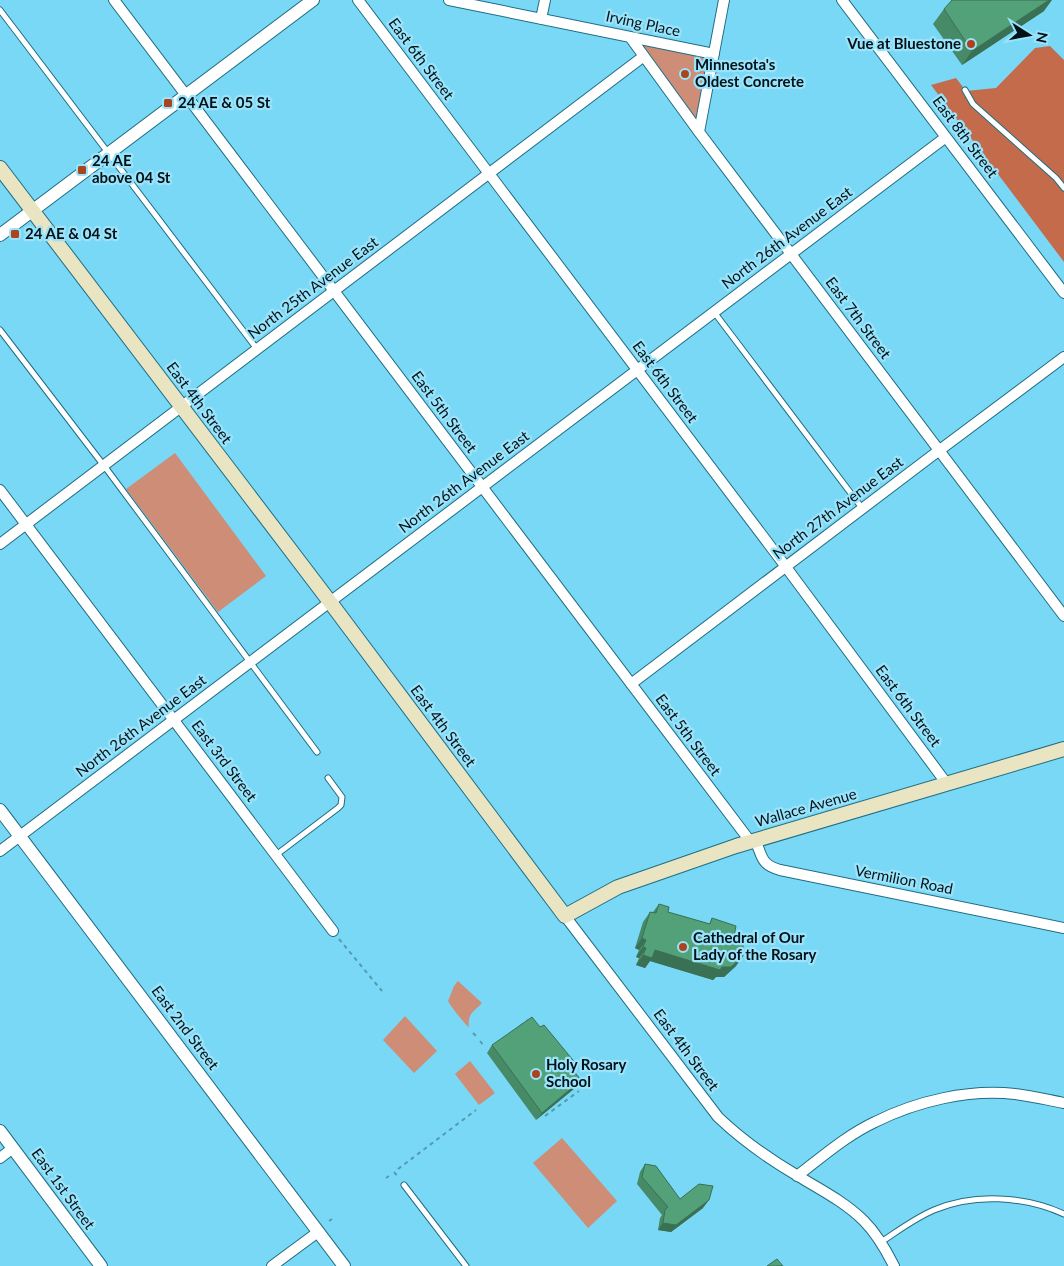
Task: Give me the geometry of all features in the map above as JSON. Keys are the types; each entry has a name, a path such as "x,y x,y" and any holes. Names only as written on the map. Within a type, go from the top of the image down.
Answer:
{"main road":[{"name":"East 4th Street","path":"0,168 330,602 565,916"},
{"name":"Wallace Avenue","path":"565,916 618,887 753,840 1064,749"}],"street":[{"name":"East 5th Street","path":"114,0 631,684 753,840"},
{"path":"0,235 313,0"},
{"name":"East 6th Street","path":"358,0 786,567 947,784"},
{"name":"Irving Place","path":"449,0 714,54"},
{"path":"541,19 545,0"},
{"path":"700,132 724,0"},
{"name":"East 8th Street","path":"842,0 1064,293"},
{"name":"East 7th Street","path":"630,37 1064,616"},
{"name":"North 25th Avenue East","path":"0,544 644,56"},
{"name":"North 26th Avenue East","path":"0,851 946,136"},
{"name":"North 27th Avenue East","path":"631,684 1064,357"},
{"name":"East 3rd Street","path":"0,490 333,931"},
{"name":"East 2nd Street","path":"0,810 344,1266"},
{"name":"Vermilion Road","path":"753,840 764,862 780,870 1064,928"},
{"name":"East 4th Street","path":"565,916 718,1117 747,1143 797,1176 842,1202 865,1222 881,1242 894,1266"},
{"path":"797,1176 843,1141 874,1122 907,1108 946,1098 979,1094 1014,1094 1064,1104"},
{"name":"East 1st Street","path":"0,1131 101,1266"},
{"path":"0,1158 13,1148"},
{"path":"272,1266 318,1232"}],"lane":[{"path":"0,10 256,349"},
{"path":"965,90 973,104 1056,178 1064,188"},
{"path":"714,312 862,508"},
{"path":"0,330 317,752"},
{"path":"276,856 312,830 341,805 342,797 328,778"},
{"path":"404,1185 466,1266"},
{"path":"881,1242 932,1211 948,1205 981,1199 1018,1200 1064,1214"}],"path":[{"path":"333,931 382,990"},
{"path":"520,1026 528,1020"},
{"path":"474,1032 477,1037"},
{"path":"545,1116 578,1091"},
{"path":"398,1169 476,1110"}],"shaded area":[{"path":"630,37 714,54 699,132"},
{"path":"1050,46 1064,60 1064,262 931,85 956,78 966,91 996,88 1035,48"},
{"path":"175,453 266,576 218,612 126,489"},
{"path":"458,981 482,1003 470,1015 469,1027 448,1001"},
{"path":"405,1016 437,1051 414,1073 383,1040"},
{"path":"470,1061 495,1093 479,1105 455,1074"},
{"path":"562,1138 617,1201 588,1228 533,1163"}],"building":[{"name":"Vue at Bluestone","path":"952,0 1049,0 972,51 944,9"},
{"name":"Cathedral of Our Lady of the Rosary","path":"659,904 669,907 668,912 710,924 712,918 736,926 734,936 741,938 743,942 743,956 731,967 722,967 720,970 655,950 652,958 643,955 646,948 643,947 646,940 642,938 650,912 656,913"},
{"name":"Holy Rosary School","path":"532,1017 540,1027 544,1025 577,1065 572,1069 581,1080 542,1113 492,1045"},
{"path":"645,1164 656,1166 680,1199 699,1184 713,1186 709,1200 676,1225 663,1223 665,1210 668,1207 642,1177"},
{"path":"777,1259 783,1266 767,1266"}],"place":[{"name":"Vue at Bluestone","path":"971,44"},
{"name":"Minnesota's Oldest Concrete","path":"685,74"},
{"name":"24 AE & 05 St","path":"168,103"},
{"name":"24 AE above 04 St","path":"82,170"},
{"name":"24 AE & 04 St","path":"15,234"},
{"name":"Cathedral of Our Lady of the Rosary","path":"683,947"},
{"name":"Holy Rosary School","path":"536,1074"}]}
